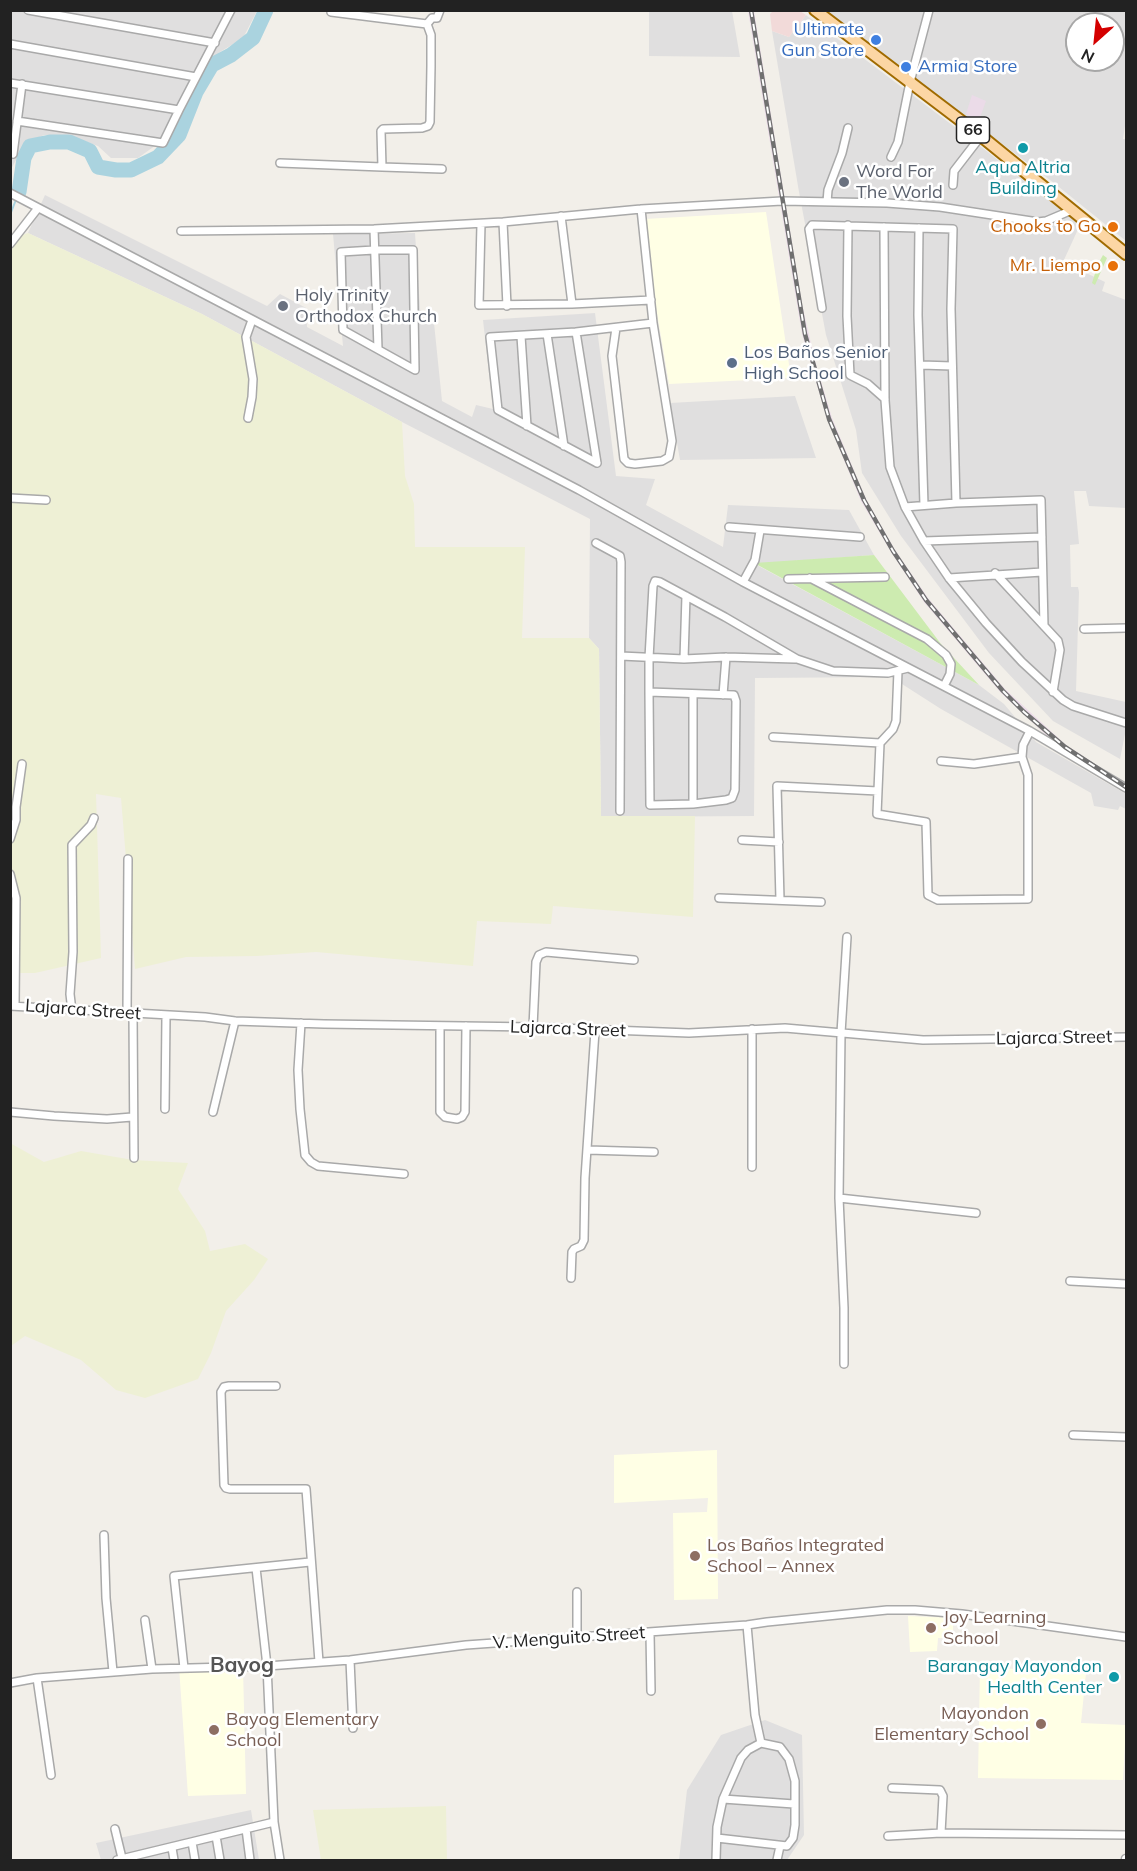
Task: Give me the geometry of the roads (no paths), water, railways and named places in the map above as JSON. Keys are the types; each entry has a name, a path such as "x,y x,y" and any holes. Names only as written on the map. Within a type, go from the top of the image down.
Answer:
{"main road":[{"name":"66","path":"815,10 981,136 1126,254"}],"street":[{"path":"28,10 215,43"},
{"path":"17,121 164,143 178,110 231,10"},
{"path":"427,24 432,18 437,18 440,10"},
{"path":"891,157 897,142 929,10"},
{"path":"331,12 427,24"},
{"path":"382,167 382,129 422,128 428,126 430,122 431,35 427,24"},
{"path":"10,44 196,76"},
{"path":"10,82 178,110"},
{"path":"10,152 13,154 22,84"},
{"path":"827,202 828,190 842,153 848,128"},
{"path":"952,185 954,171 981,136"},
{"path":"280,163 442,169"},
{"path":"11,194 579,490 742,582 1030,731 1126,788"},
{"path":"181,231 374,229 481,224 641,209 782,201 940,207 1038,222 1072,210"},
{"path":"10,244 37,207"},
{"path":"616,328 612,356 624,459 628,463 650,464 662,461 669,457 672,441 653,323 641,209"},
{"path":"561,216 572,304"},
{"path":"503,222 507,306"},
{"path":"481,224 479,305 507,306 651,300"},
{"path":"822,308 809,229 812,225 953,230 952,366 956,503"},
{"path":"848,225 847,316 850,375 873,388 885,400"},
{"path":"884,227 885,400 890,467 905,507 949,578 986,623 1053,692 1073,706 1126,723"},
{"path":"918,228 918,315 924,505"},
{"path":"374,229 378,349"},
{"path":"412,250 415,370 378,349 343,330 341,252 412,250"},
{"path":"249,418 253,379 246,337 252,320"},
{"path":"576,332 597,463 498,410 490,337 576,332 653,323"},
{"path":"547,334 564,446"},
{"path":"521,336 527,426"},
{"path":"921,365 952,366"},
{"path":"10,498 46,500"},
{"path":"905,507 1041,500 1044,626"},
{"path":"729,527 860,537"},
{"path":"742,582 754,560 760,531"},
{"path":"924,541 1042,537"},
{"path":"596,543 620,556 620,811"},
{"path":"949,578 995,573 1042,572"},
{"path":"995,573 1058,642 1060,650 1053,692"},
{"path":"788,579 885,577"},
{"path":"810,578 927,639 946,655 951,664 950,674 944,686"},
{"path":"649,692 734,695 736,701 735,790 732,798 693,804 650,806 649,692 649,658 655,581 797,659 832,671 888,673 908,668"},
{"path":"684,659 686,596"},
{"path":"1084,629 1126,628"},
{"path":"621,656 684,659 726,657 797,659"},
{"path":"723,695 726,657"},
{"path":"898,671 896,721 893,729 880,743 877,814 926,822 928,895 938,900 1028,899 1028,775 1022,757 1023,745 1030,731"},
{"path":"693,694 693,804"},
{"path":"773,737 880,743"},
{"path":"941,762 974,764 1022,757"},
{"path":"10,839 16,820 22,764"},
{"path":"780,900 777,786 878,791"},
{"path":"72,1011 70,994 73,952 72,845 91,825 94,818"},
{"path":"742,840 779,842"},
{"path":"128,859 134,1158"},
{"path":"10,874 16,898 13,1006"},
{"path":"718,898 821,902"},
{"path":"844,1364 839,1198 841,1033 847,938"},
{"path":"533,1027 536,962 539,955 546,952 634,960"},
{"name":"Lajarca Street","path":"13,1006 205,1017 235,1021 301,1023 533,1027 689,1033 785,1028 923,1041 1126,1037"},
{"path":"165,1109 166,1016"},
{"path":"213,1112 235,1021"},
{"path":"301,1023 298,1070 305,1155 318,1166 404,1174"},
{"path":"440,1026 441,1112 445,1117 456,1119 462,1117 465,1112 466,1026"},
{"path":"752,1029 752,1167"},
{"path":"571,1278 570,1259 573,1249 581,1246 584,1240 595,1030"},
{"path":"10,1112 106,1119 132,1117"},
{"path":"588,1150 654,1152"},
{"path":"839,1198 976,1213"},
{"path":"1070,1281 1126,1284"},
{"path":"276,1386 229,1386 224,1387 221,1392 224,1485 230,1490 306,1489 319,1662"},
{"path":"1073,1435 1126,1437"},
{"path":"104,1535 106,1598 113,1672"},
{"path":"184,1668 174,1576 310,1562"},
{"path":"256,1568 267,1666 274,1822 280,1860"},
{"path":"577,1592 577,1638"},
{"name":"V. Menguito Street","path":"10,1683 37,1678 152,1669 267,1666 350,1660 466,1645 650,1633 841,1614 915,1610 1126,1637"},
{"path":"145,1620 152,1669"},
{"path":"747,1625 755,1715 761,1743"},
{"path":"650,1633 651,1691"},
{"path":"350,1660 352,1728"},
{"path":"37,1678 51,1775"},
{"path":"716,1860 717,1838 718,1818 723,1799 741,1758 748,1750 761,1743 780,1747 789,1759 795,1782 793,1838 787,1846 780,1846 717,1838"},
{"path":"892,1788 940,1790 943,1796 941,1833"},
{"path":"723,1799 794,1804"},
{"path":"115,1829 119,1859 144,1857 192,1842 274,1822"},
{"path":"246,1829 250,1860"},
{"path":"888,1836 941,1833 1126,1835"},
{"path":"216,1836 220,1860"},
{"path":"192,1842 195,1860"},
{"path":"777,1860 780,1846"},
{"path":"172,1848 174,1860"}],"waterway":[{"path":"19,192 24,158 30,146 50,142 69,142 90,151 98,167 116,170 131,170 158,157 179,135 196,92 212,65 231,55 253,38 266,10"},
{"path":"10,215 19,192"}],"railway":[{"path":"751,10 805,334 829,419 864,500 893,551 926,600 1003,691 1065,747 1126,787"}],"place":[{"name":"Ultimate Gun Store","path":"876,40"},
{"name":"Armia Store","path":"906,67"},
{"name":"Aqua Altria Building","path":"1023,148"},
{"name":"Word For The World","path":"844,182"},
{"name":"Chooks to Go","path":"1113,227"},
{"name":"Mr. Liempo","path":"1113,266"},
{"name":"Holy Trinity Orthodox Church","path":"283,306"},
{"name":"Los Baños Senior High School","path":"732,363"},
{"name":"Los Baños Integrated School – Annex","path":"695,1556"},
{"name":"Joy Learning School","path":"931,1628"},
{"name":"Barangay Mayondon Health Center","path":"1114,1677"},
{"name":"Mayondon Elementary School","path":"1041,1724"},
{"name":"Bayog Elementary School","path":"214,1730"}],"district":[{"name":"Bayog","path":"242,1666"}]}
